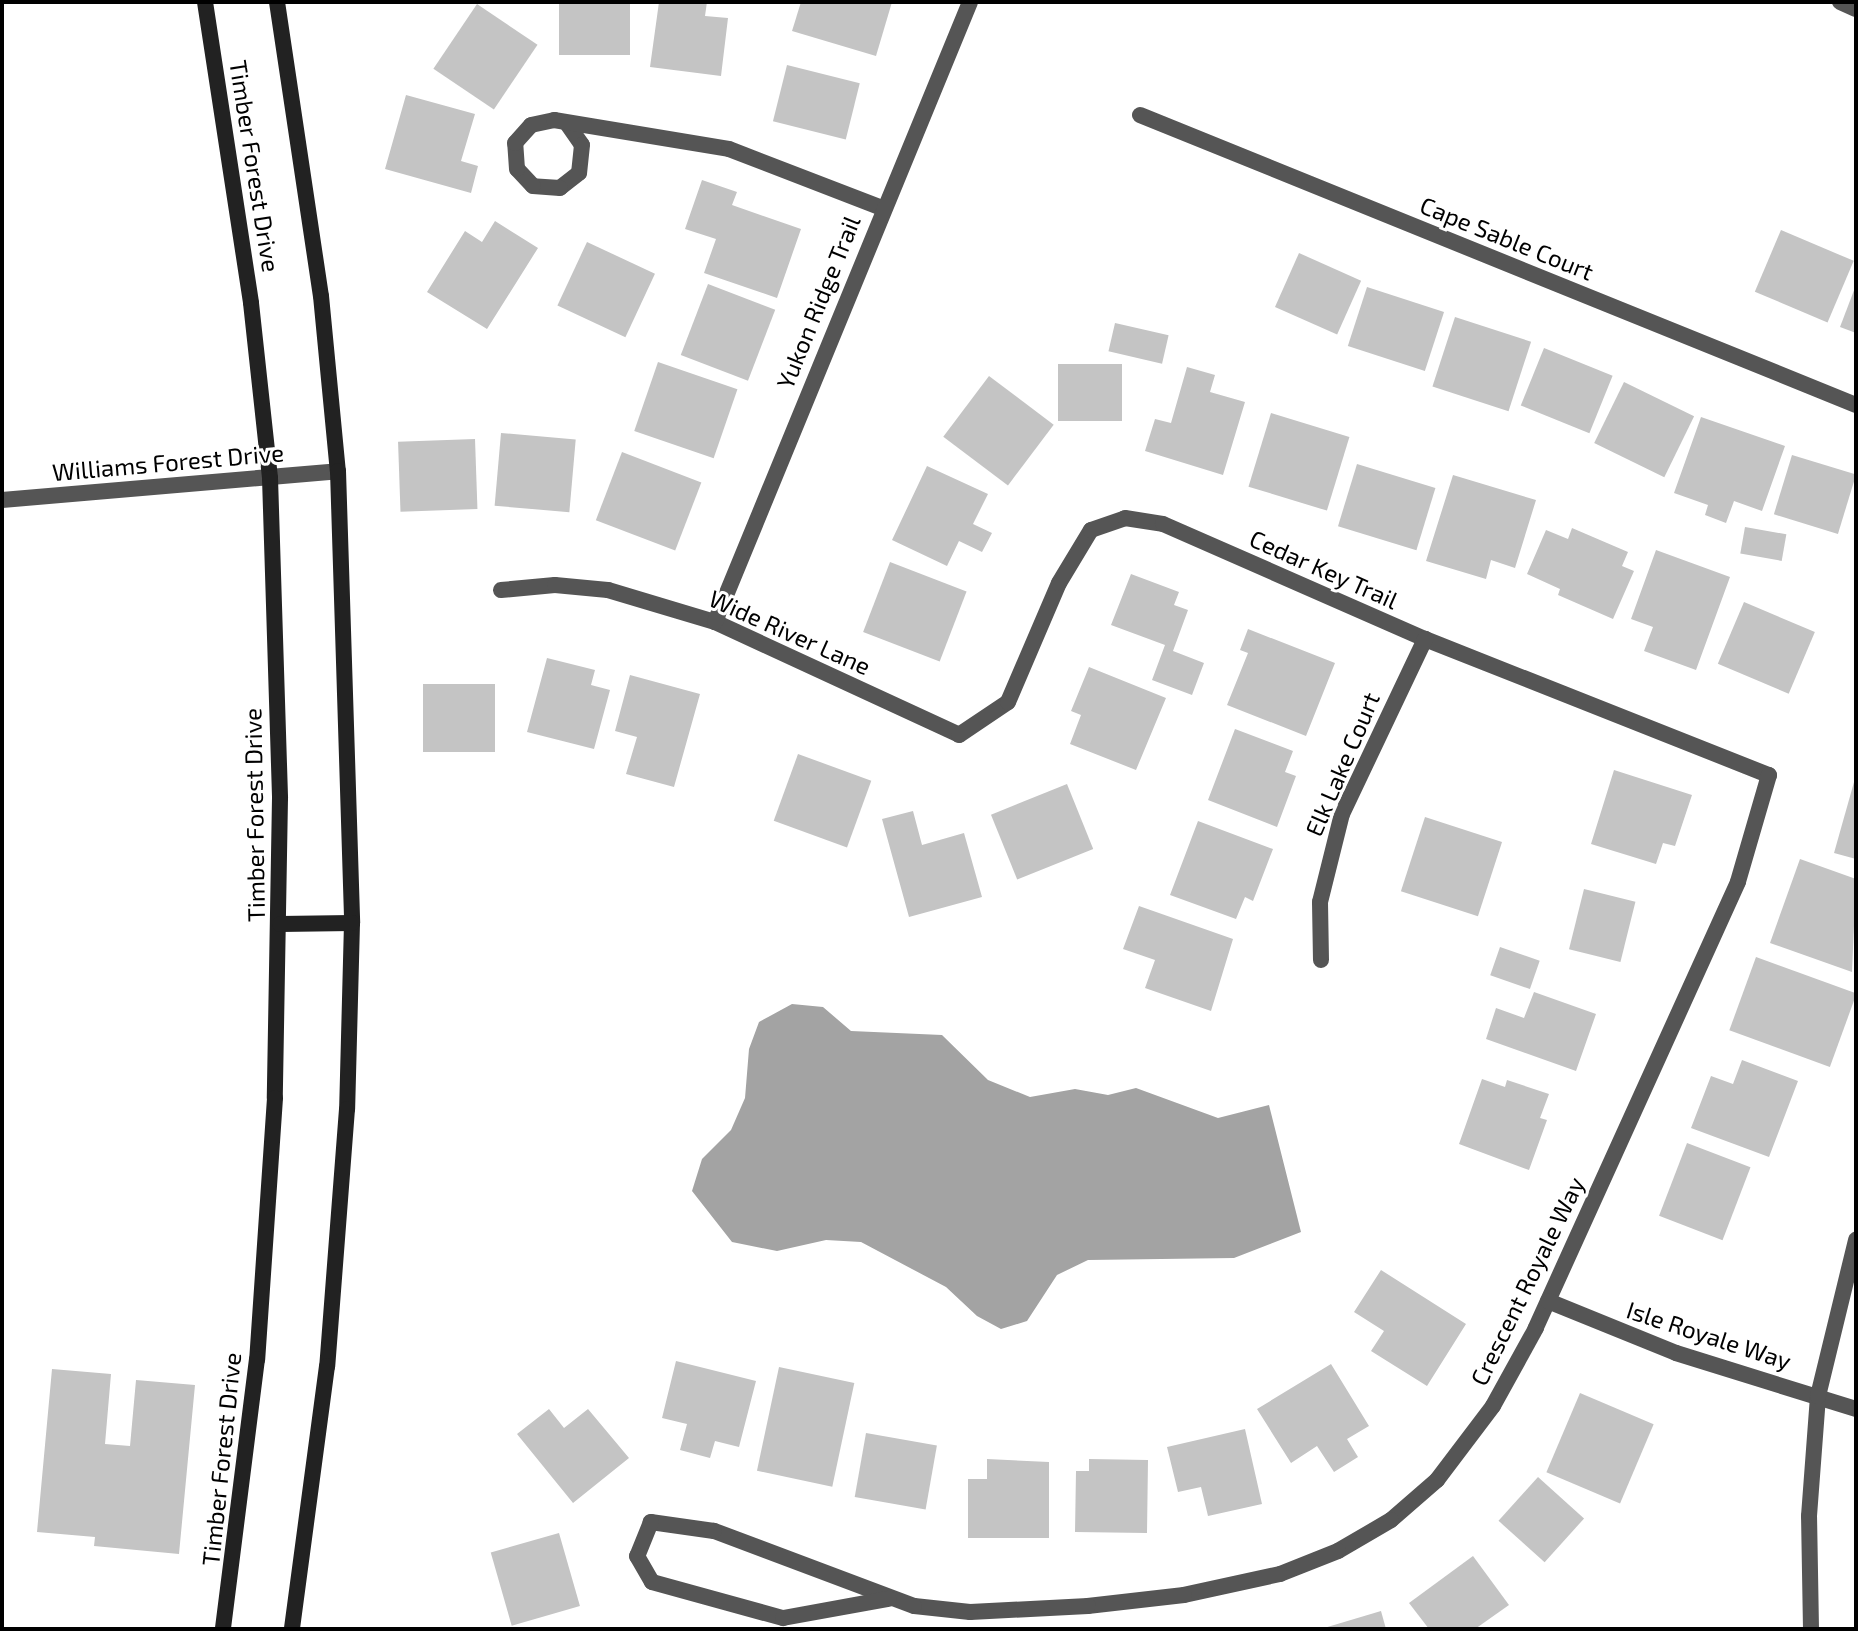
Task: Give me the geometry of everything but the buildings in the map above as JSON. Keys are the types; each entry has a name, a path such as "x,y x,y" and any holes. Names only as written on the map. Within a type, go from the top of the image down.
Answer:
{"main road":[{"name":"Timber Forest Drive","path":"205,2 249,288 270,478 280,924 275,1098 257,1359 223,1629"},
{"name":"Timber Forest Drive","path":"277,2 321,296 338,471 352,923 347,1109 327,1366 292,1629"},
{"path":"280,924 352,923"}],"street":[{"name":"Yukon Ridge Trail","path":"715,622 882,208 970,2"},
{"path":"1840,2 1856,9"},
{"name":"Cape Sable Court","path":"1140,115 1856,405"},
{"path":"568,125 582,145 579,173 560,188 545,190 523,180 513,155 521,133 542,120 729,149 882,208"},
{"name":"Williams Forest Drive","path":"2,500 338,471"},
{"name":"Cedar Key Trail","path":"959,735 1008,702 1059,583 1091,530 1125,518 1173,528 1425,639 1769,775"},
{"name":"Wide River Lane","path":"501,590 555,585 608,590 715,622 959,735"},
{"name":"Elk Lake Court","path":"1321,960 1320,902 1342,814 1425,639"},
{"name":"Crescent Royale Way","path":"888,1599 783,1618 652,1582 637,1556 651,1522 714,1531 888,1599 970,1612 1119,1603 1255,1580 1338,1551 1391,1520 1458,1457 1509,1381 1738,882 1769,775"},
{"path":"1811,1629 1809,1516 1818,1395 1856,1240"},
{"name":"Isle Royale Way","path":"1548,1301 1690,1358 1856,1409"}],"shaded area":[{"path":"792,1004 823,1007 851,1031 942,1035 988,1080 1030,1097 1075,1089 1108,1095 1136,1088 1218,1118 1269,1105 1301,1232 1234,1258 1088,1260 1057,1275 1027,1321 1001,1329 977,1316 946,1287 861,1242 826,1240 777,1251 732,1242 692,1191 702,1159 731,1130 745,1098 749,1049 759,1022"}]}
